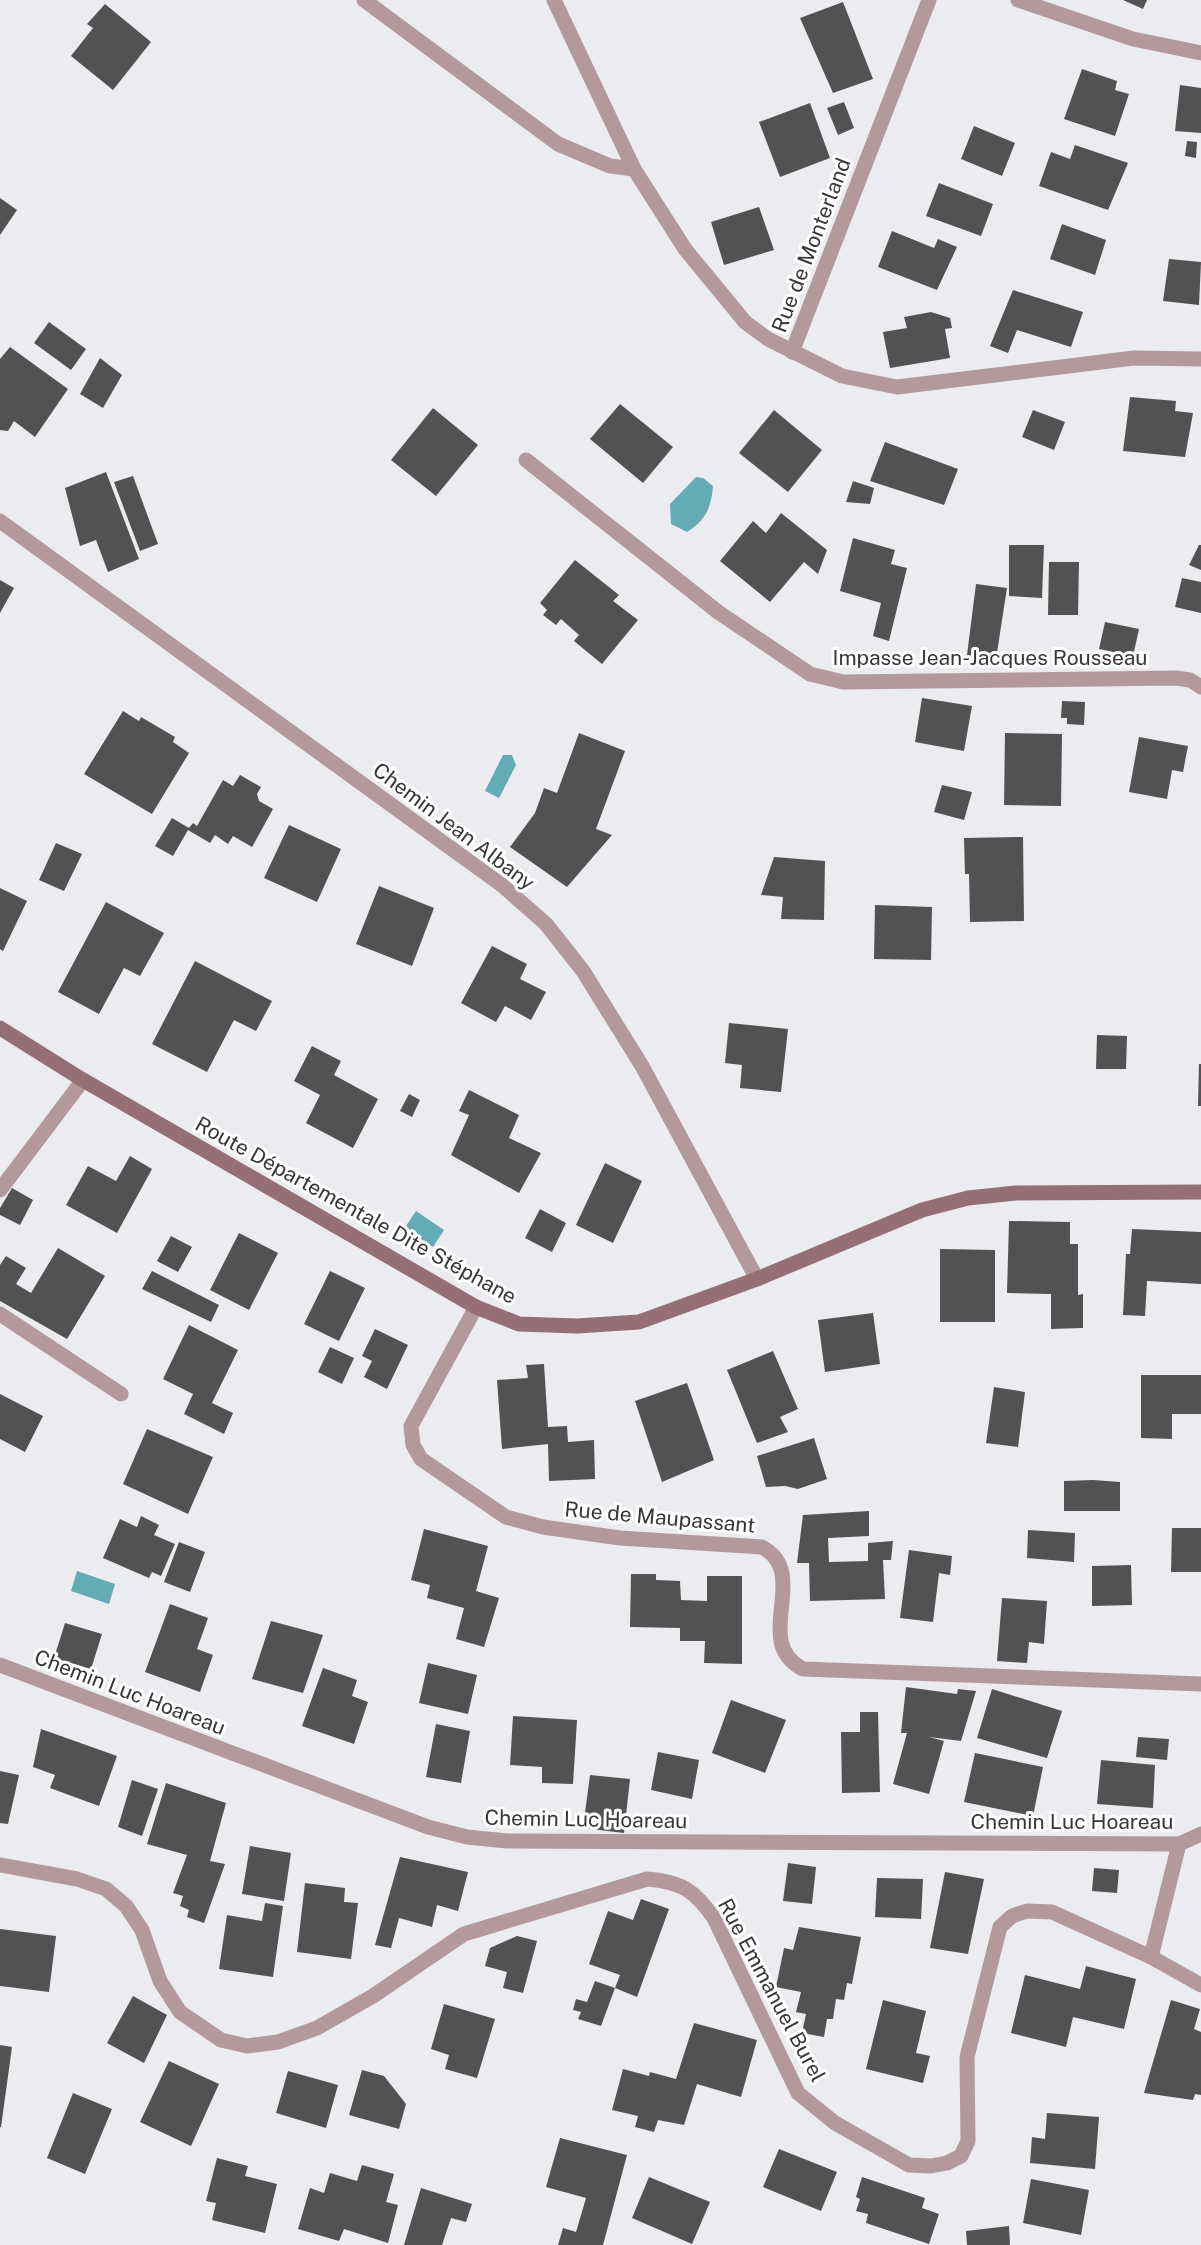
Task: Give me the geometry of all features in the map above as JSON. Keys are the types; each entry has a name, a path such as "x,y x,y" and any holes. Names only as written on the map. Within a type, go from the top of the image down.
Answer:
{"main road":[{"name":"Route Départementale Dite Stéphane","path":"0,1028 82,1080 477,1306 519,1324 577,1326 639,1322 757,1279 922,1210 968,1198 1016,1193 1201,1192"}],"street":[{"path":"364,0 558,144 610,166 634,169"},
{"path":"554,0 634,169 685,249 745,322 768,339 792,351"},
{"name":"Rue de Monterland","path":"929,0 792,351 842,375 897,387 1134,358 1201,359"},
{"path":"1018,0 1133,39 1201,53"},
{"name":"Impasse Jean-Jacques Rousseau","path":"526,460 718,612 783,658 818,676 843,682 1176,678 1190,680 1201,687"},
{"name":"Chemin Jean Albany","path":"0,521 503,886 546,924 583,970 642,1066 757,1279"},
{"path":"0,1190 82,1080"},
{"name":"Rue de Maupassant","path":"477,1306 411,1426 412,1445 421,1459 506,1517 543,1527 620,1538 762,1547 773,1553 783,1568 780,1638 784,1652 792,1663 803,1669 1201,1684"},
{"path":"0,1314 121,1394"},
{"name":"Chemin Luc Hoareau","path":"0,1665 428,1827 467,1837 507,1841 1179,1844 1201,1834"},
{"path":"1152,1958 1179,1844"},
{"name":"Rue Emmanuel Burel","path":"0,1865 77,1879 106,1889 126,1906 142,1930 160,1981 180,2012 221,2040 247,2046 278,2042 317,2028 373,1996 464,1934 647,1879 668,1881 685,1887 700,1898 714,1918 798,2093 836,2123 909,2165 931,2166 947,2163 961,2156 968,2141 967,2057 1000,1928 1012,1916 1027,1911 1052,1912 1152,1958 1201,1985"}],"water":[{"path":"696,477 703,478 713,486 712,494 703,518 687,532 671,524 670,504"},
{"path":"503,755 512,755 516,765 499,798 485,791"},
{"path":"416,1211 444,1230 433,1247 404,1229"},
{"path":"77,1571 115,1584 109,1604 71,1591"}],"building":[{"path":"1123,0 1147,0 1143,9"},
{"path":"843,2 873,79 833,93 800,18"},
{"path":"105,4 151,42 113,90 71,56 93,28 87,24"},
{"path":"1082,69 1117,81 1115,90 1129,94 1115,136 1064,119"},
{"path":"1180,85 1201,88 1201,133 1175,131"},
{"path":"844,102 854,128 838,135 827,108"},
{"path":"810,103 830,158 780,177 759,122"},
{"path":"974,126 1015,143 1002,176 961,159"},
{"path":"1187,141 1197,142 1196,158 1185,156"},
{"path":"1075,145 1128,163 1108,210 1039,186 1051,152 1070,159"},
{"path":"939,183 993,204 981,236 926,216"},
{"path":"0,198 17,210 0,235"},
{"path":"759,207 774,250 724,265 711,222"},
{"path":"1062,224 1106,240 1095,275 1050,259"},
{"path":"892,231 934,248 938,239 957,247 937,290 878,267"},
{"path":"1169,259 1201,262 1199,305 1163,301"},
{"path":"1013,290 1083,312 1071,347 1017,330 1008,353 990,346"},
{"path":"931,312 950,318 952,328 945,329 950,358 890,368 883,332 907,328 904,317"},
{"path":"49,322 86,349 71,370 34,343"},
{"path":"10,347 68,389 35,437 14,421 8,431 0,430 0,359"},
{"path":"100,358 122,375 103,408 80,394"},
{"path":"1130,397 1176,401 1175,411 1193,413 1185,457 1123,451"},
{"path":"620,404 673,447 643,483 590,439"},
{"path":"433,408 478,445 436,496 391,460"},
{"path":"774,410 822,450 788,492 739,453"},
{"path":"1033,410 1065,422 1054,450 1022,437"},
{"path":"885,442 958,469 944,505 870,481"},
{"path":"106,472 139,559 108,572 96,540 80,546 65,488"},
{"path":"133,476 158,544 140,551 114,482"},
{"path":"853,481 874,488 870,504 846,502"},
{"path":"781,513 827,550 818,574 804,562 770,602 720,561 753,521 766,533"},
{"path":"853,538 895,550 891,564 907,568 889,641 873,636 881,603 840,591"},
{"path":"1009,545 1044,545 1042,598 1009,596"},
{"path":"1201,545 1201,570 1189,565"},
{"path":"575,560 619,595 613,601 638,620 602,664 574,641 579,635 561,619 556,625 543,615 547,610 540,603"},
{"path":"1049,562 1079,562 1078,615 1048,615"},
{"path":"1182,578 1201,582 1201,613 1175,607"},
{"path":"0,580 14,588 0,613"},
{"path":"976,584 1007,588 996,659 967,655"},
{"path":"1105,622 1139,629 1133,656 1099,649"},
{"path":"922,698 972,706 964,751 915,742"},
{"path":"1062,701 1085,702 1084,725 1067,724 1067,718 1061,718"},
{"path":"123,711 139,721 141,717 175,737 173,742 189,753 152,814 84,774"},
{"path":"579,733 625,751 596,829 612,835 567,887 510,847 535,813 544,788 557,793"},
{"path":"1005,733 1062,734 1061,806 1004,805"},
{"path":"1139,737 1188,746 1183,772 1172,770 1167,799 1129,792"},
{"path":"240,775 261,787 257,794 259,801 273,809 252,847 233,836 228,844 215,835 210,843 188,830 173,856 155,846 172,818 189,828 193,823 197,826 223,780 233,786"},
{"path":"942,785 972,792 964,820 934,812"},
{"path":"289,825 341,849 317,902 264,878"},
{"path":"1023,837 1024,921 970,922 969,874 965,874 964,838"},
{"path":"56,843 82,854 64,891 39,880"},
{"path":"774,857 825,861 824,920 781,919 783,897 761,895"},
{"path":"379,886 434,908 412,966 356,944"},
{"path":"0,888 27,901 3,951 0,949"},
{"path":"106,902 164,933 140,976 124,968 99,1014 58,992"},
{"path":"875,905 932,907 931,960 874,959"},
{"path":"492,946 527,964 520,979 546,992 531,1020 505,1006 496,1022 461,1003"},
{"path":"195,961 272,1001 256,1031 234,1020 207,1072 152,1044"},
{"path":"729,1023 788,1029 781,1092 740,1088 742,1065 725,1063"},
{"path":"1097,1035 1127,1036 1126,1069 1096,1069"},
{"path":"312,1046 341,1061 334,1075 378,1099 353,1148 306,1123 320,1095 294,1081"},
{"path":"1199,1064 1201,1064 1201,1106 1198,1106"},
{"path":"469,1090 519,1115 509,1138 541,1153 519,1193 451,1155 469,1115 459,1111"},
{"path":"409,1094 420,1100 412,1117 400,1111"},
{"path":"130,1156 152,1169 117,1233 66,1205 88,1166 116,1181"},
{"path":"605,1163 642,1181 613,1243 576,1225"},
{"path":"12,1188 33,1200 20,1225 0,1215 0,1208"},
{"path":"540,1209 566,1223 552,1252 525,1238"},
{"path":"1009,1221 1070,1222 1070,1244 1078,1244 1078,1295 1083,1294 1083,1328 1051,1329 1051,1294 1007,1293"},
{"path":"1132,1229 1201,1232 1201,1284 1147,1281 1145,1316 1123,1315 1126,1254 1130,1254"},
{"path":"239,1233 278,1253 249,1310 210,1290"},
{"path":"171,1236 192,1247 178,1272 157,1261"},
{"path":"58,1248 105,1276 67,1339 0,1301 0,1265 6,1256 26,1268 16,1284 31,1293"},
{"path":"940,1249 995,1250 995,1322 940,1322"},
{"path":"152,1271 219,1305 211,1322 142,1289"},
{"path":"330,1271 365,1288 339,1341 304,1324"},
{"path":"873,1313 880,1364 825,1372 818,1320"},
{"path":"189,1325 238,1350 212,1403 233,1413 224,1434 184,1414 193,1394 163,1379"},
{"path":"375,1329 408,1345 387,1389 364,1377 372,1361 362,1356"},
{"path":"330,1347 354,1358 342,1384 318,1372"},
{"path":"773,1351 798,1409 780,1417 788,1432 757,1443 727,1370"},
{"path":"544,1364 548,1427 567,1426 568,1442 594,1440 595,1479 549,1481 548,1444 502,1449 497,1380 528,1378 526,1365"},
{"path":"1141,1375 1201,1375 1201,1414 1172,1414 1172,1439 1141,1438"},
{"path":"687,1383 714,1460 662,1482 635,1401"},
{"path":"994,1387 1025,1392 1018,1447 986,1443"},
{"path":"0,1394 43,1416 25,1452 0,1439"},
{"path":"147,1429 213,1457 188,1514 123,1484"},
{"path":"814,1438 827,1479 798,1489 785,1486 766,1487 757,1456"},
{"path":"1064,1481 1120,1482 1120,1511 1064,1511"},
{"path":"869,1511 869,1536 828,1538 829,1562 868,1561 868,1543 893,1541 891,1560 883,1560 885,1599 810,1601 809,1563 797,1563 803,1515"},
{"path":"141,1516 159,1525 154,1535 175,1544 161,1576 152,1572 149,1578 103,1558 120,1519 137,1527"},
{"path":"1172,1528 1201,1528 1201,1572 1171,1572"},
{"path":"424,1529 488,1546 476,1591 499,1598 484,1647 456,1639 464,1608 427,1598 430,1585 411,1580"},
{"path":"1028,1530 1075,1533 1074,1562 1027,1558"},
{"path":"179,1542 205,1552 190,1592 164,1582"},
{"path":"909,1550 952,1556 950,1575 939,1573 933,1622 900,1618"},
{"path":"1131,1565 1132,1605 1092,1606 1092,1566"},
{"path":"631,1574 656,1574 656,1580 680,1581 681,1600 707,1601 707,1576 742,1576 742,1664 704,1663 705,1641 680,1641 680,1628 630,1627"},
{"path":"1002,1598 1047,1601 1044,1644 1029,1642 1027,1663 997,1661"},
{"path":"170,1604 208,1618 197,1649 213,1655 200,1692 145,1672"},
{"path":"271,1621 323,1635 303,1693 252,1679"},
{"path":"65,1623 102,1634 91,1669 54,1658"},
{"path":"428,1663 477,1675 468,1714 419,1703"},
{"path":"323,1668 357,1680 352,1696 368,1702 354,1744 302,1726"},
{"path":"906,1687 957,1694 958,1689 976,1691 961,1741 929,1737 944,1741 929,1794 893,1784 907,1733 901,1733"},
{"path":"992,1689 1062,1711 1047,1758 977,1738"},
{"path":"731,1700 786,1720 765,1773 712,1753"},
{"path":"860,1712 878,1712 880,1792 842,1793 841,1732 860,1732"},
{"path":"513,1716 577,1720 573,1784 542,1783 542,1767 510,1765"},
{"path":"436,1724 470,1731 461,1783 426,1777"},
{"path":"41,1729 117,1756 99,1806 50,1788 55,1775 33,1767"},
{"path":"1138,1737 1169,1739 1167,1760 1136,1757"},
{"path":"658,1752 699,1760 692,1799 651,1790"},
{"path":"975,1753 1043,1767 1033,1816 964,1802"},
{"path":"1101,1760 1155,1765 1153,1808 1097,1804"},
{"path":"0,1771 19,1775 8,1824 0,1823"},
{"path":"590,1775 630,1779 624,1833 583,1828"},
{"path":"132,1780 158,1789 142,1836 118,1827"},
{"path":"166,1783 226,1803 210,1861 225,1864 204,1923 187,1917 189,1910 180,1906 183,1896 173,1893 187,1855 147,1844"},
{"path":"250,1846 291,1853 284,1901 242,1894"},
{"path":"400,1857 468,1872 458,1911 437,1905 432,1927 399,1918 391,1948 375,1945"},
{"path":"788,1863 816,1867 812,1904 783,1901"},
{"path":"1094,1868 1119,1870 1117,1893 1092,1891"},
{"path":"945,1872 984,1879 968,1954 930,1948"},
{"path":"877,1878 923,1879 921,1919 875,1917"},
{"path":"305,1883 345,1888 344,1902 358,1903 351,1959 297,1952"},
{"path":"641,1899 669,1909 637,1997 615,1988 620,1975 589,1964 608,1911 633,1920"},
{"path":"265,1903 283,1906 273,1977 219,1969 227,1915 262,1921"},
{"path":"799,1927 861,1937 852,1984 847,1983 844,2000 836,1999 833,2019 827,2019 824,2037 802,2033 806,2014 796,2012 801,1992 776,1987 784,1948 793,1950"},
{"path":"0,1929 56,1936 49,1992 0,1986"},
{"path":"517,1936 537,1941 523,1993 503,1988 507,1972 485,1966 490,1948"},
{"path":"1086,1966 1136,1979 1124,2029 1073,2017 1066,2047 1011,2033 1025,1975 1080,1989"},
{"path":"595,1981 615,1988 601,2026 578,2019 581,2012 573,2010 576,1999 587,2002"},
{"path":"133,1996 167,2015 144,2063 107,2043"},
{"path":"883,2000 926,2011 916,2053 930,2056 923,2083 866,2069"},
{"path":"1171,2000 1200,2009 1194,2029 1201,2032 1201,2095 1195,2094 1193,2100 1144,2093"},
{"path":"444,2004 495,2019 477,2078 445,2069 449,2055 431,2049"},
{"path":"694,2023 757,2040 741,2097 697,2084 684,2125 658,2120 654,2132 635,2127 638,2116 612,2110 623,2069 649,2076 650,2072 676,2079"},
{"path":"0,2045 12,2047 1,2127 0,2127"},
{"path":"169,2061 219,2084 191,2146 140,2122"},
{"path":"362,2070 384,2076 406,2104 399,2129 349,2115"},
{"path":"288,2071 338,2085 326,2128 276,2113"},
{"path":"73,2093 112,2109 85,2174 47,2158"},
{"path":"1047,2113 1099,2117 1095,2169 1030,2163 1032,2137 1045,2139"},
{"path":"560,2138 627,2155 603,2245 558,2245 563,2228 576,2232 586,2198 546,2187"},
{"path":"779,2149 837,2172 821,2211 763,2187"},
{"path":"217,2158 248,2166 245,2176 277,2184 265,2233 212,2220 216,2203 206,2201"},
{"path":"362,2165 394,2174 386,2202 398,2205 388,2243 344,2229 339,2241 298,2229 310,2188 324,2193 330,2173 357,2181"},
{"path":"649,2177 710,2202 692,2244 632,2218"},
{"path":"862,2177 925,2198 922,2208 939,2214 929,2244 866,2223 868,2214 856,2211 860,2199 856,2197"},
{"path":"1031,2179 1089,2190 1081,2235 1023,2223"},
{"path":"421,2188 472,2204 466,2222 451,2218 442,2245 404,2245"},
{"path":"1009,2226 1010,2245 967,2245 966,2231"}]}
